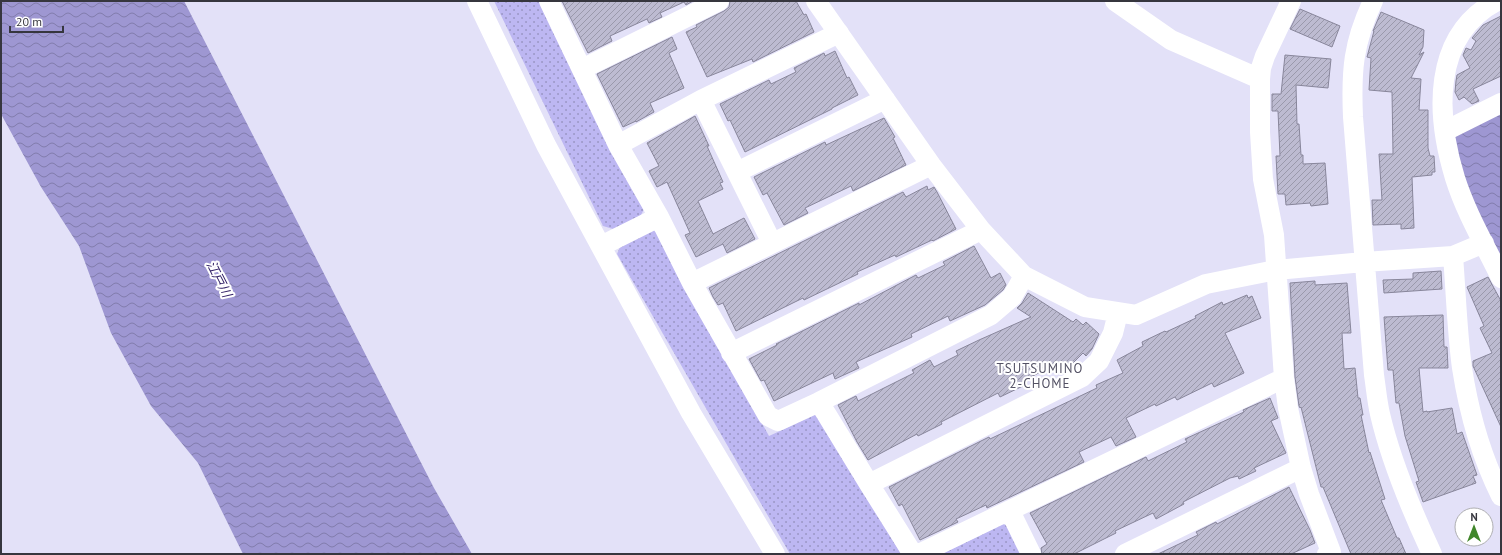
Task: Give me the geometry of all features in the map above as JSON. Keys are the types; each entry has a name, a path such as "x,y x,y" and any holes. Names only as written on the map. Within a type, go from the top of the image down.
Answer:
{"street":[{"path":"476,1 546,145 692,413 775,554"},
{"path":"549,1 618,145 659,217 692,283 731,354 768,416 778,421 819,402 991,315 1012,297 1024,276"},
{"path":"582,69 719,1"},
{"path":"816,1 931,165 981,230 1024,276 1085,307 1136,315 1206,284 1276,270 1453,256 1484,243"},
{"path":"1115,1 1171,40 1260,79"},
{"path":"1291,1 1265,56 1261,68 1260,132 1263,179 1274,235 1284,378 1288,408 1301,468 1309,494 1331,552 1327,554"},
{"path":"1373,1 1358,40 1352,83 1353,117 1374,375 1380,413 1391,456 1432,554"},
{"path":"1497,1 1485,7 1470,20 1460,33 1451,51 1444,74 1442,95 1445,131 1455,178 1466,206 1501,278"},
{"path":"618,145 702,100 839,33"},
{"path":"737,172 885,99"},
{"path":"702,100 772,243"},
{"path":"1445,131 1501,103"},
{"path":"692,283 931,165"},
{"path":"601,246 659,217"},
{"path":"731,354 981,230"},
{"path":"1453,256 1462,367 1469,406 1484,458 1501,496"},
{"path":"869,484 1082,377 1099,361 1113,333 1118,313"},
{"path":"819,402 912,551 921,553 1284,378"},
{"path":"1125,554 1301,468"},
{"path":"1010,511 1031,554"}],"shaded area":[{"path":"494,1 544,1 644,209 640,217 613,229 603,226"},
{"path":"653,230 657,233 769,436 815,415 821,418 901,554 790,554 617,254 622,242"},
{"path":"1003,524 1012,528 1024,554 942,554"}],"water":[{"name":"江戸川","path":"1,1 184,1 434,488 472,554 243,554 198,463 151,406 111,333 79,246 41,187 1,114"},
{"path":"1501,111 1501,261 1466,185 1454,140 1457,133"}],"building":[{"path":"562,1 693,1 686,5 684,2 660,13 662,17 649,23 647,19 610,36 612,41 588,53"},
{"path":"730,1 796,1 804,15 806,14 814,32 753,62 752,59 707,77 686,32 697,27 696,25 724,11 729,7"},
{"path":"1300,9 1340,26 1332,47 1290,29"},
{"path":"1381,12 1424,30 1423,47 1419,55 1424,52 1411,78 1421,79 1419,110 1428,110 1428,148 1430,156 1434,156 1435,172 1432,172 1432,175 1412,177 1414,228 1401,229 1401,224 1373,225 1372,200 1382,200 1379,154 1393,154 1392,92 1369,90 1371,58 1367,57 1373,31"},
{"path":"1501,16 1501,76 1473,89 1479,101 1472,104 1464,97 1459,100 1455,92 1457,75 1470,68 1463,55 1466,48 1471,50 1476,41 1472,38 1483,25"},
{"path":"672,37 677,49 669,53 684,88 650,103 654,112 623,127 597,74"},
{"path":"835,51 847,78 849,77 858,95 745,152 730,120 728,121 720,104 769,80 771,84 796,72 794,68 824,53 825,56"},
{"path":"1285,55 1331,59 1328,88 1296,85 1297,124 1299,124 1303,164 1325,163 1328,204 1311,206 1310,203 1286,205 1285,194 1278,194 1276,156 1280,156 1278,111 1272,111 1272,94 1281,94"},
{"path":"695,116 723,182 720,183 723,189 698,201 713,234 744,218 755,239 727,253 723,244 696,257 685,235 690,233 667,182 657,187 649,171 659,166 647,143"},
{"path":"884,118 895,137 893,138 906,165 853,191 851,186 805,208 808,213 784,225 767,193 763,195 754,177 825,142 826,145"},
{"path":"927,186 928,190 934,187 956,229 933,241 932,240 896,257 895,255 857,272 858,274 804,300 803,298 736,331 723,303 718,305 713,297 709,288 903,192 906,197"},
{"path":"974,246 991,278 1000,273 1006,285 1003,290 985,305 950,321 948,316 911,334 912,337 856,362 859,368 835,379 833,373 774,401 764,380 761,381 749,359 777,345 776,344 859,303 859,305 916,275 918,278 945,265 943,262"},
{"path":"1441,271 1442,289 1384,293 1383,280 1413,279 1413,273"},
{"path":"1488,277 1501,301 1501,427 1473,366 1473,361 1492,353 1480,328 1484,326 1467,287"},
{"path":"1315,281 1315,285 1347,283 1351,333 1342,333 1344,369 1355,368 1358,398 1360,398 1363,415 1361,415 1369,453 1370,452 1385,499 1381,500 1397,538 1399,538 1406,554 1351,554 1323,487 1321,487 1301,407 1300,408 1299,406 1295,377 1290,283"},
{"path":"1028,293 1073,322 1076,319 1083,325 1086,322 1099,334 1092,349 1086,356 1083,353 1064,372 1056,364 1023,381 1025,385 1000,397 998,393 941,422 942,424 918,436 917,434 868,460 838,405 856,396 858,401 914,373 912,370 930,360 934,367 958,355 956,351 1031,317 1017,308"},
{"path":"1247,295 1248,298 1252,296 1261,318 1225,333 1244,373 1214,387 1212,383 1177,400 1175,397 1156,406 1155,404 1126,418 1136,437 1116,446 1111,437 1079,452 1084,462 987,508 986,505 956,519 958,522 920,540 902,504 899,506 889,487 989,437 990,439 1097,388 1096,385 1123,373 1117,360 1143,346 1142,342 1196,318 1195,316 1222,302 1223,305"},
{"path":"1443,315 1444,347 1447,347 1448,368 1419,368 1423,412 1452,408 1457,434 1462,432 1477,475 1473,476 1476,483 1423,502 1416,482 1419,481 1405,436 1399,403 1396,403 1393,370 1388,370 1384,317"},
{"path":"1270,398 1278,418 1271,421 1286,453 1254,468 1256,471 1239,479 1238,476 1230,478 1183,502 1184,504 1156,519 1153,513 1115,531 1116,533 1074,554 1042,554 1041,548 1047,544 1030,513 1146,457 1148,461 1187,442 1185,439 1244,412 1243,410"},
{"path":"1289,487 1315,543 1291,554 1158,554 1198,535 1196,532 1216,522 1217,524"}],"district":[{"name":"TSUTSUMINO 2-CHOME","path":"1040,376"}]}
